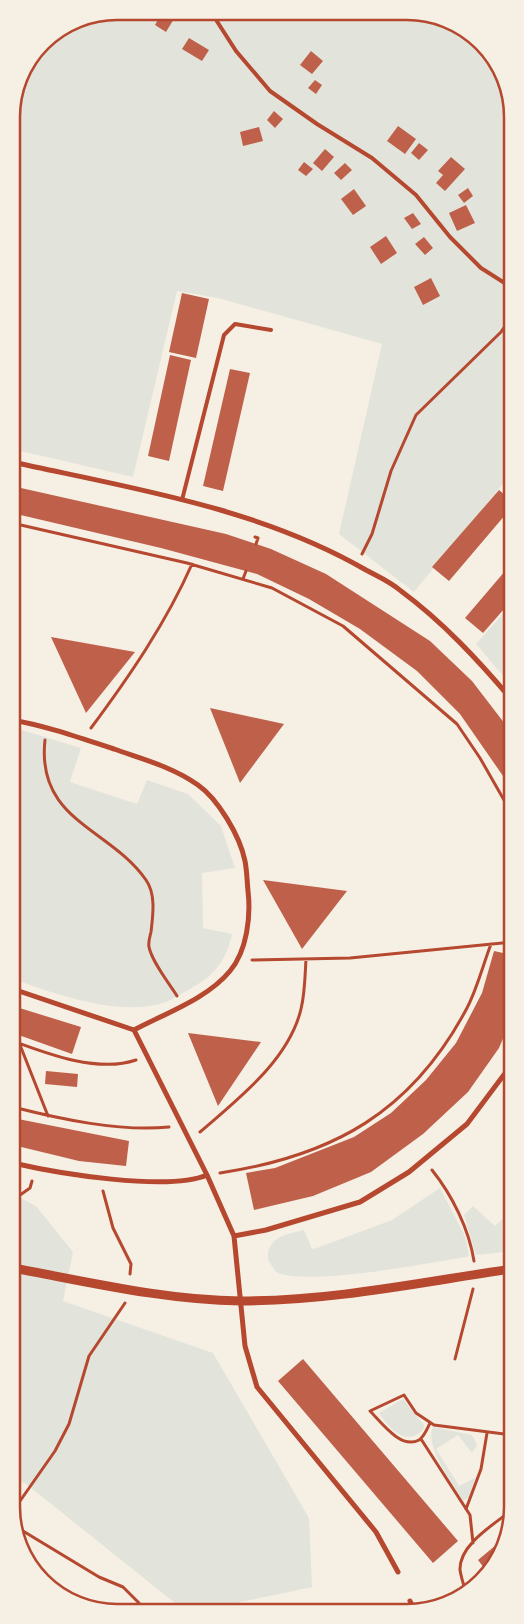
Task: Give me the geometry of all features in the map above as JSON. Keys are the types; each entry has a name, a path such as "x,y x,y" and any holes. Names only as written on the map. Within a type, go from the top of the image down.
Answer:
{"street":[{"path":"20,464 236,514 297,536 356,564 400,590 438,621 474,656 504,691"},
{"path":"20,722 46,727 84,739 169,769 198,785 217,804 229,821 245,860 249,898 246,933 240,956 231,970 212,988 134,1030"},
{"path":"20,991 134,1030 207,1175 234,1236 245,1346 257,1387 376,1532 398,1572"},
{"path":"234,1236 266,1230 360,1202 424,1160 467,1124 504,1075"},
{"path":"20,1165 98,1176 175,1182 194,1181 207,1175"},
{"path":"20,1269 128,1291 240,1301 366,1292 504,1271"}],"lane":[{"path":"217,20 236,51 270,91 317,124 372,158 416,195 450,237 481,268 504,283"},
{"path":"182,501 224,335 235,324 271,330"}],"path":[{"path":"356,564 372,534 391,471 416,415 504,327"},
{"path":"20,525 192,564 272,588 343,626 457,724 480,758 504,800"},
{"path":"256,544 258,538"},
{"path":"84,739 132,672 178,596 192,564"},
{"path":"243,580 246,571"},
{"path":"46,727 42,760 52,788 68,814 126,856 152,890 152,920 149,946 182,1004"},
{"path":"240,956 255,961 350,958 504,943"},
{"path":"207,1175 261,1167 313,1151 363,1126 422,1077 468,1008 491,944"},
{"path":"190,1141 236,1101 281,1054 301,1010 306,959"},
{"path":"20,1044 92,1063 133,1062 146,1056"},
{"path":"20,1044 48,1116"},
{"path":"20,1109 48,1116 121,1126 160,1128 182,1126"},
{"path":"424,1160 443,1185 460,1216 474,1256 477,1274 455,1359"},
{"path":"20,1195 30,1188 34,1168"},
{"path":"20,1501 55,1451 69,1424 89,1356 102,1334 124,1307 128,1291 131,1264 113,1228 98,1176"},
{"path":"430,1423 422,1438 410,1441 396,1437 370,1411 404,1395 416,1413 430,1423 504,1434"},
{"path":"466,1510 481,1469 487,1433"},
{"path":"422,1438 470,1516 473,1543"},
{"path":"464,1585 460,1570 462,1557 473,1543 504,1516"},
{"path":"23,1531 99,1577 123,1587 138,1604"}],"shaded area":[{"path":"110,20 414,20 438,25 466,40 476,48 491,68 499,86 504,110 504,483 414,592 339,534 382,344 218,298 177,291 133,477 20,451 20,110 27,80 36,63 48,48 68,33 92,23"},
{"path":"504,613 504,677 476,644"},
{"path":"20,729 81,748 70,782 137,804 147,780 188,794 221,826 235,868 202,873 203,928 232,934 223,960 213,973 199,984 166,1002 148,1006 129,1007 88,1002 20,981"},
{"path":"440,1188 465,1236 469,1255 466,1257 368,1272 314,1277 292,1276 276,1272 268,1260 270,1246 274,1241 285,1235 304,1230 312,1249 317,1248 392,1220"},
{"path":"20,1198 36,1206 73,1252 63,1301 213,1353 309,1518 312,1587 231,1604 176,1604 25,1483 20,1482"},
{"path":"473,1206 495,1226 504,1217 504,1252 476,1255 464,1215"},
{"path":"403,1399 424,1425 418,1434 406,1437 390,1428 379,1413"},
{"path":"433,1427 472,1435 477,1445 472,1453 458,1435 436,1449 459,1486 475,1478 469,1497 463,1501 436,1454 431,1435"}],"building":[{"path":"158,20 173,20 166,32 155,25"},
{"path":"189,38 209,50 202,61 182,49"},
{"path":"311,51 323,61 312,74 300,65"},
{"path":"315,80 322,85 316,94 308,88"},
{"path":"274,111 283,119 275,128 267,120"},
{"path":"398,126 416,139 405,154 387,141"},
{"path":"259,127 263,141 243,146 240,132"},
{"path":"419,143 428,150 419,160 411,153"},
{"path":"325,149 334,157 322,171 313,163"},
{"path":"451,157 465,169 445,191 436,183 443,175 438,171"},
{"path":"304,162 313,169 306,176 298,170"},
{"path":"345,163 352,170 341,180 334,173"},
{"path":"468,188 473,196 464,203 458,195"},
{"path":"354,189 366,206 353,215 341,199"},
{"path":"466,205 475,223 457,231 449,213"},
{"path":"413,213 421,224 412,229 404,218"},
{"path":"386,236 397,253 381,264 370,247"},
{"path":"424,237 433,248 425,255 415,244"},
{"path":"431,278 440,296 423,305 414,287"},
{"path":"182,293 209,299 196,358 169,352"},
{"path":"170,355 191,360 169,461 148,456"},
{"path":"230,369 250,373 223,491 203,486"},
{"path":"20,488 226,534 271,549 326,574 430,641 472,681 504,723 504,778 460,714 417,671 360,629 309,599 257,574 161,548 20,515"},
{"path":"499,490 504,494 504,516 449,581 432,567"},
{"path":"504,572 504,609 483,633 465,618"},
{"path":"51,637 135,652 86,713"},
{"path":"210,708 284,724 240,783"},
{"path":"263,880 347,891 302,949"},
{"path":"494,951 504,953 504,1036 499,1048 468,1092 423,1134 371,1172 313,1196 254,1210 246,1173 275,1168 354,1137 391,1113 426,1080 456,1043 482,993"},
{"path":"20,1008 81,1027 72,1054 20,1035"},
{"path":"188,1033 261,1042 218,1106"},
{"path":"46,1071 78,1074 77,1087 45,1084"},
{"path":"20,1119 129,1141 126,1166 79,1161 20,1147"},
{"path":"303,1359 458,1541 433,1563 278,1381"},
{"path":"497,1544 483,1567 478,1560"}]}
